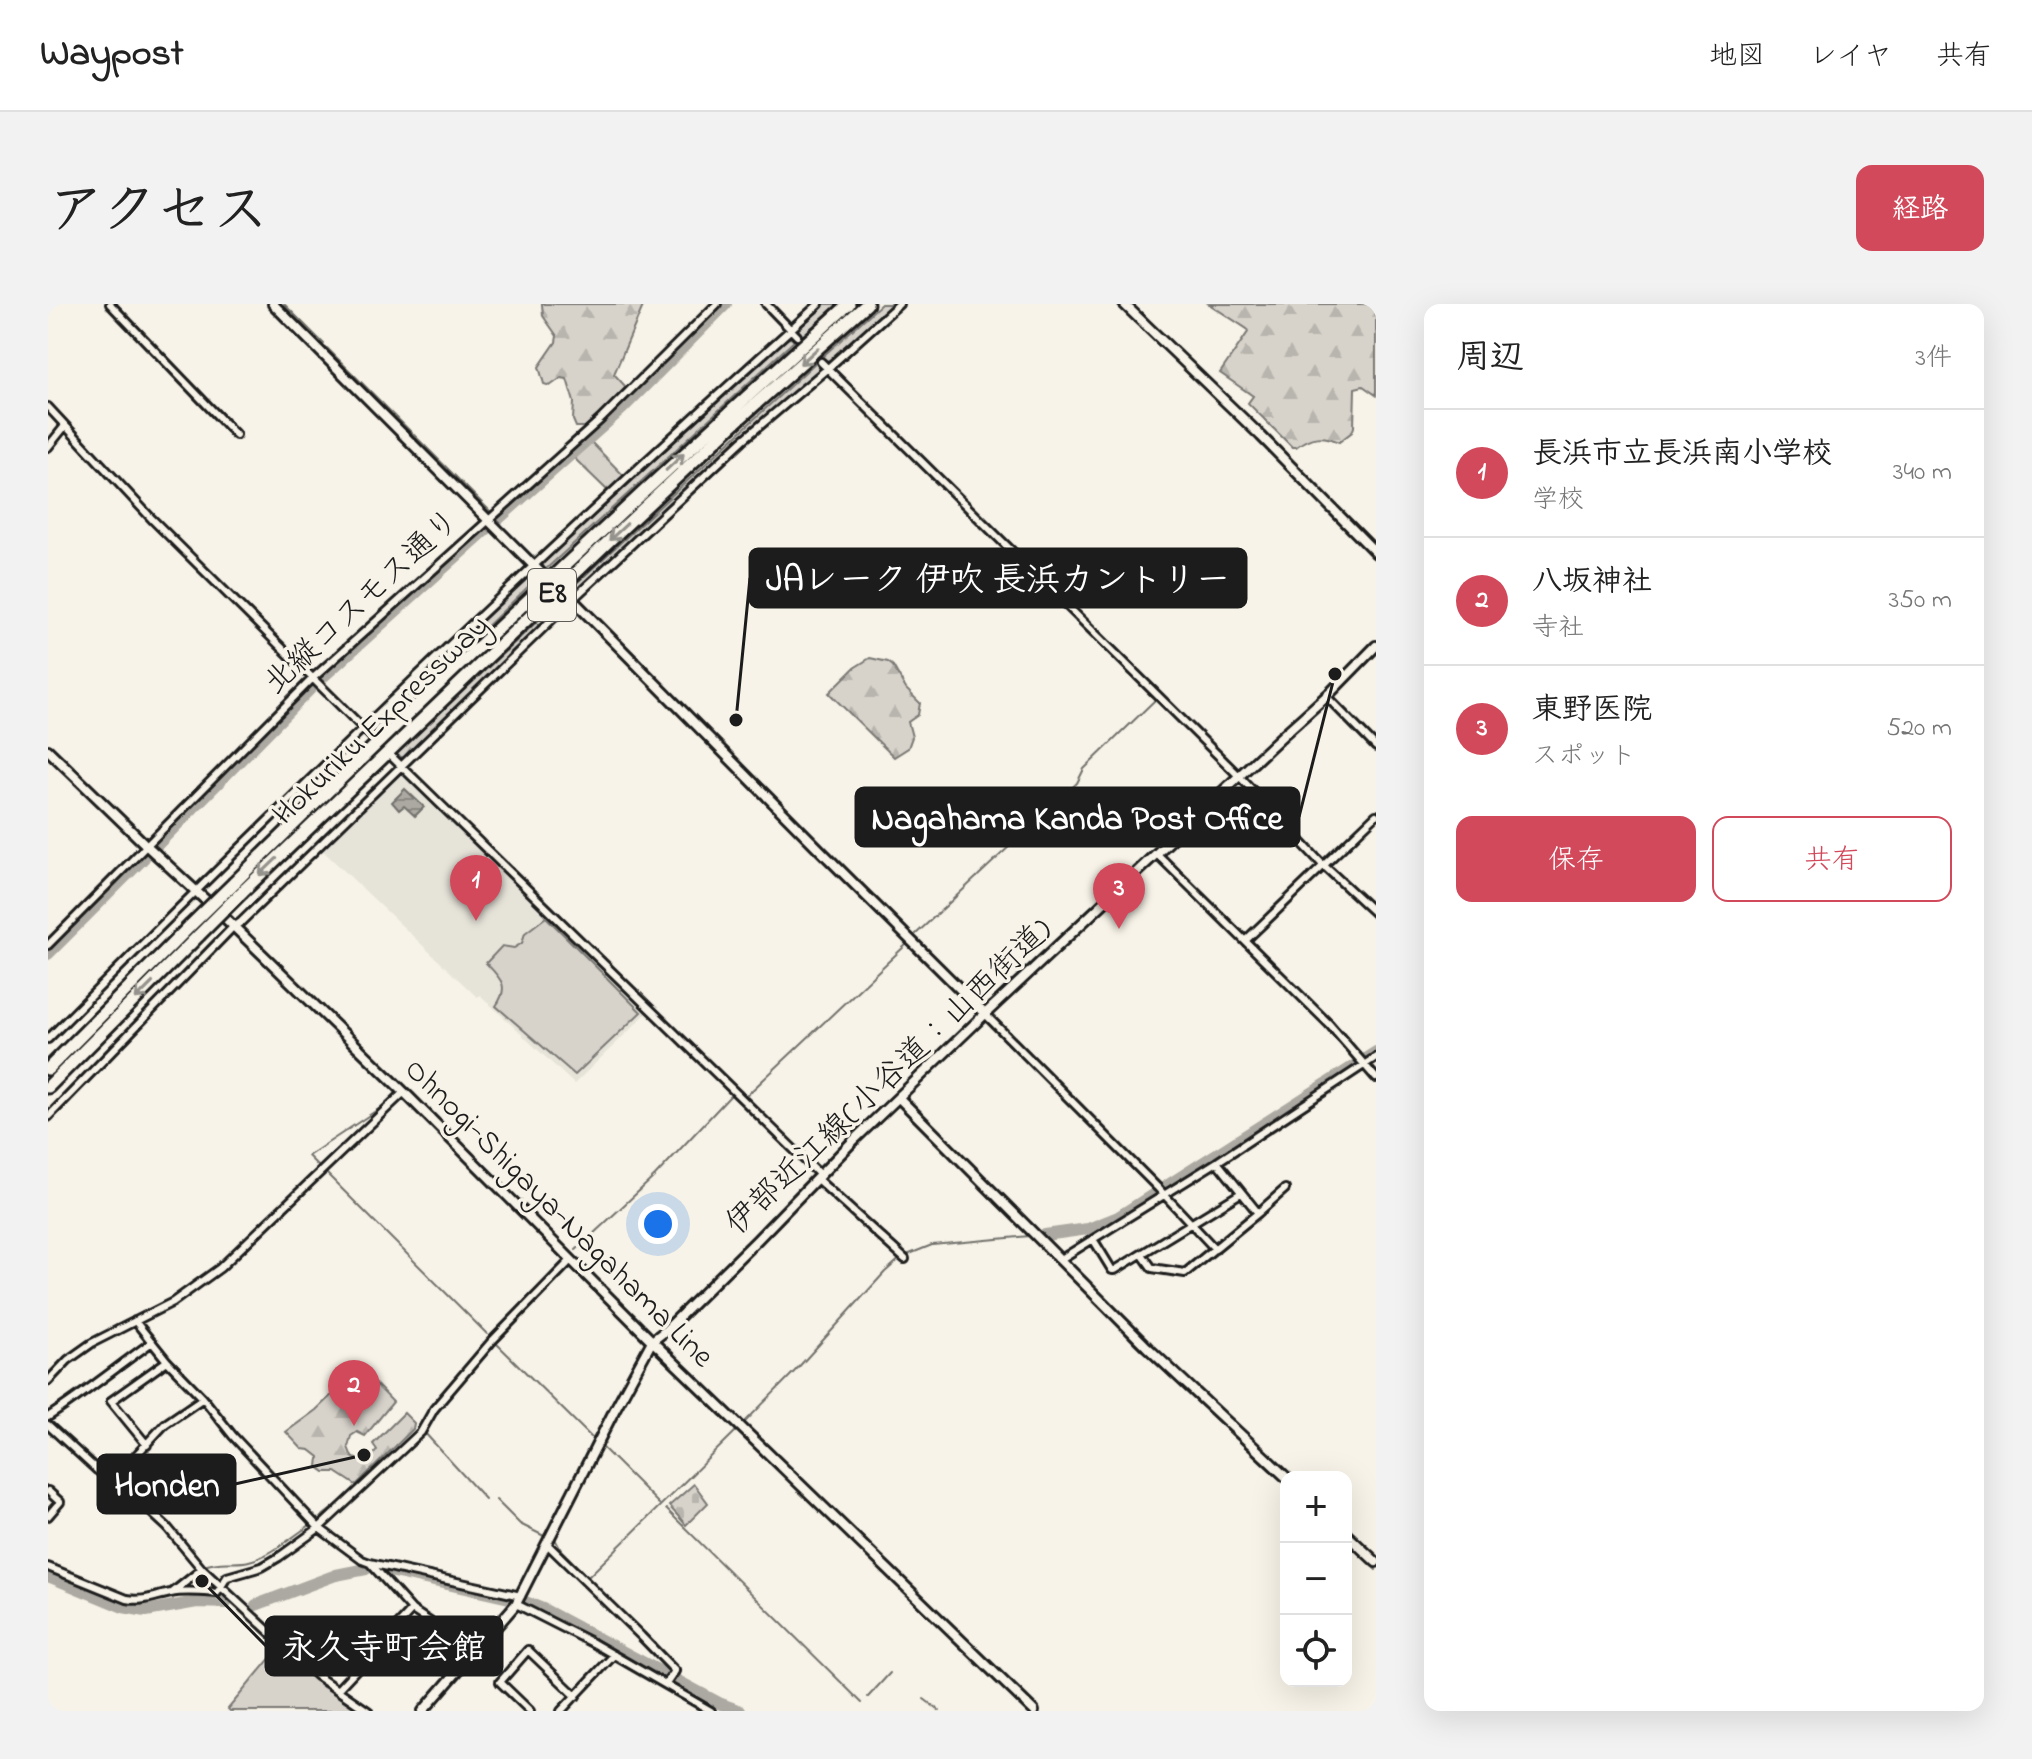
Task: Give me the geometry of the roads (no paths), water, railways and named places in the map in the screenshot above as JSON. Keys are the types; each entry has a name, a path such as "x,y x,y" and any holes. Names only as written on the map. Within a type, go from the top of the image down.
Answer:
{"highway":[{"name":"Hokuriku Expressway","path":"48,1069 194,931 357,762 568,562 849,304"},
{"name":"Hokuriku Expressway","path":"238,887 729,428 867,304"},
{"name":"Hokuriku Expressway","path":"48,1087 194,931"}],"main road":[{"path":"273,304 538,570"},
{"path":"1124,304 1376,553"},
{"path":"563,590 985,1014"},
{"name":"伊部近江線(小谷道：山西街道)","path":"423,1711 519,1599 652,1341 985,1014 1329,694 1376,646"},
{"name":"Ohnogi-Shigaya-Nagahama Line","path":"48,750 198,891 652,1341 1034,1711"},
{"path":"899,1098 1147,1347 1280,1471"},
{"path":"1352,1540 1376,1562"}],"street":[{"path":"110,304 236,435"},
{"name":"北縦コスモス通り","path":"48,945 315,682 488,519 600,420 717,304"},
{"path":"766,304 797,336"},
{"path":"48,1039 364,728 538,570 819,304"},
{"path":"48,1117 234,927 573,599 743,440 899,304"},
{"path":"821,362 1239,776 1324,866 1376,914"},
{"path":"48,407 152,519 373,738"},
{"path":"48,447 65,426"},
{"path":"1329,694 1376,747"},
{"path":"392,757 902,1257"},
{"path":"1246,940 1376,815"},
{"path":"1157,854 1329,1024 1376,1078"},
{"path":"985,1014 1215,1249"},
{"path":"1061,1259 1161,1192 1217,1162 1362,1063 1376,1057"},
{"path":"48,1381 68,1360 92,1343 173,1302 220,1268 403,1093"},
{"path":"1217,1162 1258,1213"},
{"path":"1142,1254 1152,1268 1185,1273 1285,1189"},
{"path":"1093,1239 1112,1270 1115,1270 1241,1193"},
{"path":"48,1567 127,1599 149,1599 173,1592 217,1593 227,1577 262,1567 319,1528 422,1431 434,1409 492,1341 571,1260"},
{"path":"135,1321 167,1361 319,1528 370,1563 412,1610 473,1655"},
{"path":"48,1417 152,1342"},
{"path":"147,1445 111,1401 167,1361"},
{"path":"113,1480 165,1424 203,1398"},
{"path":"48,1425 167,1527 202,1569 317,1676 368,1711"},
{"path":"48,1491 60,1502 48,1516"},
{"path":"550,1540 675,1671 666,1684"},
{"path":"370,1563 519,1599 711,1711"},
{"path":"173,1592 202,1569"},
{"path":"338,1689 412,1610"},
{"path":"530,1711 500,1682 528,1650 576,1696"},
{"path":"561,1711 614,1655"}],"waterway":[{"path":"284,304 324,344"},
{"path":"495,522 622,409 726,304"},
{"path":"327,348 498,519"},
{"path":"158,844 314,685 489,527"},
{"path":"1294,720 1325,691 1327,693"},
{"path":"1332,698 1376,743"},
{"path":"916,934 1077,783 1084,769 1156,699 1229,770"},
{"path":"1237,769 1260,751"},
{"path":"48,954 144,858"},
{"path":"746,1096 908,943"},
{"path":"1045,1235 1088,1229 1118,1217 1376,1052"},
{"path":"576,1250 655,1176 730,1096"},
{"path":"318,1166 308,1156 389,1102"},
{"path":"326,1173 487,1334"},
{"path":"744,1423 902,1257 932,1245 1030,1236"},
{"path":"491,1335 561,1264"},
{"path":"1070,1275 1135,1344 1280,1479"},
{"path":"441,1396 489,1338"},
{"path":"497,1344 593,1439"},
{"path":"423,1419 432,1407"},
{"path":"385,1462 419,1428"},
{"path":"552,1539 588,1577 737,1430"},
{"path":"424,1432 485,1499"},
{"path":"601,1446 659,1504"},
{"path":"320,1518 354,1491"},
{"path":"496,1500 520,1524 546,1537"},
{"path":"666,1509 862,1703"},
{"path":"204,1566 257,1559 310,1525"},
{"path":"1348,1543 1376,1570"},
{"path":"256,1605 336,1575 366,1569"},
{"path":"385,1570 523,1601 740,1711"},
{"path":"48,1576 123,1607 146,1611 197,1602 226,1603"},
{"path":"868,1697 890,1673"},
{"path":"924,1699 940,1711"}],"place":[{"name":"Nagahama Kanda Post Office","path":"1335,674"},
{"name":"JAレーク 伊吹 長浜カントリー","path":"736,720"},
{"name":"長浜市立長浜南小学校","path":"476,921"},
{"name":"東野医院","path":"1119,929"},
{"name":"八坂神社","path":"354,1426"},
{"name":"Honden","path":"364,1455"},
{"name":"永久寺町会館","path":"202,1581"}]}
